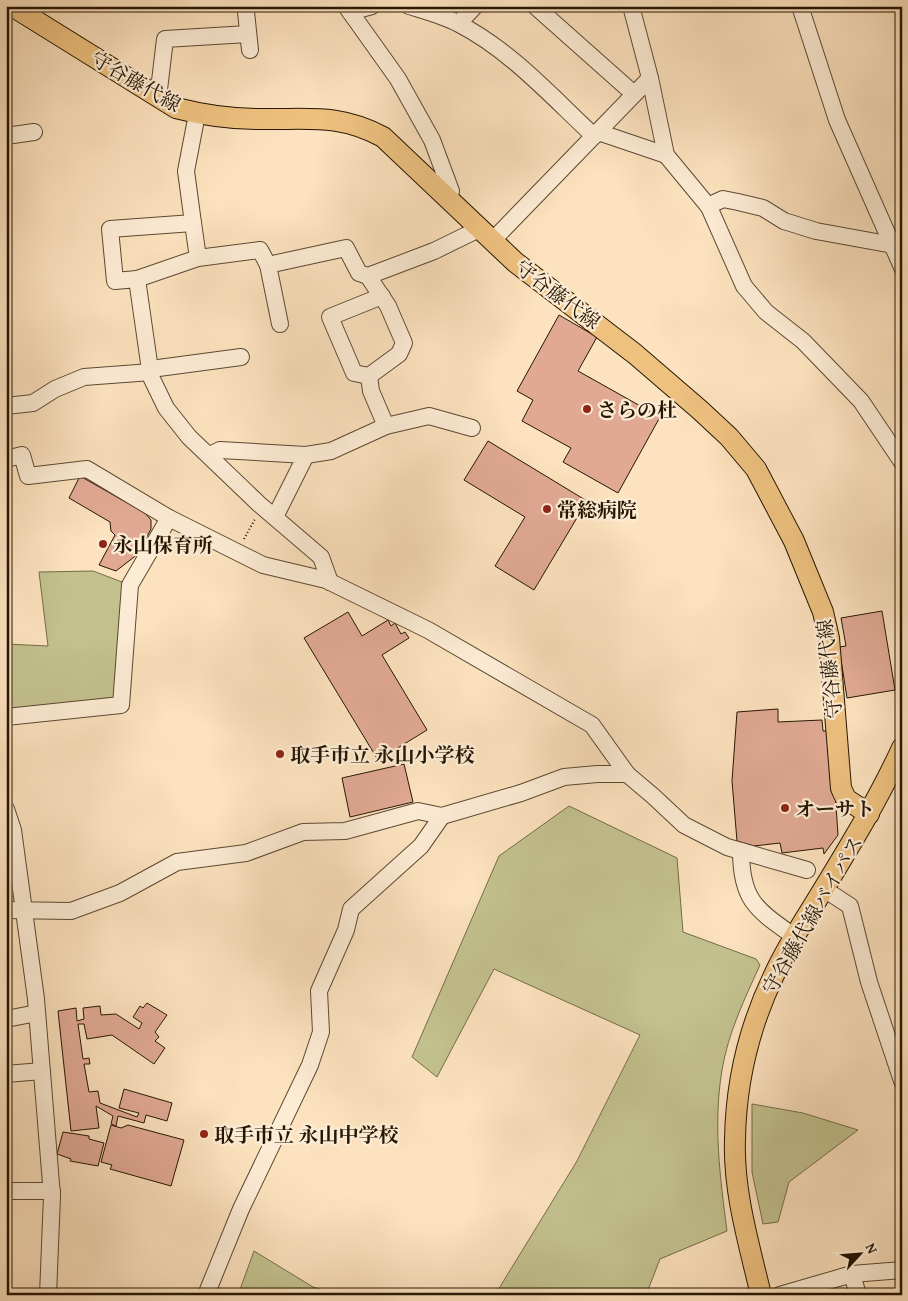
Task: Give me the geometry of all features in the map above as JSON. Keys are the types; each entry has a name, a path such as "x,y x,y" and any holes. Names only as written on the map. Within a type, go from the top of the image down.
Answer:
{"main road":[{"name":"守谷藤代線","path":"12,6 176,108 197,114 259,119 310,118 341,120 362,126 383,137 515,262 673,385 729,436 756,469 794,541 824,612 829,638 841,788 846,799 869,814"},
{"name":"守谷藤代線バイパス","path":"761,1295 742,1211 736,1173 734,1140 742,1068 760,1007 774,974 869,814 902,748"}],"street":[{"path":"372,6 348,9 398,79 432,140 451,191 448,199"},
{"path":"409,6 459,24 516,64 596,134 666,155"},
{"path":"459,24 475,6"},
{"path":"535,6 634,94"},
{"path":"631,6 650,78 666,155 708,206 744,286 766,312 803,340 861,401 902,462"},
{"path":"800,6 837,120 902,268"},
{"path":"158,98 165,40 249,42 246,12"},
{"path":"368,276 486,235 596,134 650,78"},
{"path":"197,114 186,171 198,258"},
{"path":"6,136 34,132"},
{"path":"708,206 723,199 738,202 763,208 784,221 816,231 893,245"},
{"path":"193,223 110,228 114,281 137,279 198,258 260,250 268,266 280,324"},
{"path":"268,266 346,248 359,273 368,276 382,296 404,343 399,354 369,376 354,373 330,317 382,296"},
{"path":"137,279 151,371 166,408 189,437 262,506 321,557 330,582"},
{"path":"6,406 33,403 55,389 84,378 151,371 241,357"},
{"path":"369,376 370,391 386,426"},
{"path":"210,455 220,450 306,455 332,452 386,426 429,416 472,428"},
{"path":"6,459 22,455 28,476 87,469 169,518 263,565 330,582 428,630 592,725 627,774 654,796 684,825 727,847 807,870"},
{"path":"275,517 306,455"},
{"path":"6,717 122,705 130,585 169,518"},
{"path":"6,910 24,908 71,910 120,893 177,862 246,853 303,832 345,831 418,811 442,816 521,793 564,777 627,774"},
{"path":"6,809 13,830 37,1013 52,1192 48,1295"},
{"path":"206,1295 241,1210 310,1065 321,1032 319,991 346,930 351,909 421,846 442,816"},
{"path":"741,851 743,881 752,901 765,916 795,936"},
{"path":"824,889 850,906 869,982 902,1081"},
{"path":"6,1020 37,1013"},
{"path":"6,1074 42,1071"},
{"path":"6,1191 52,1192"},
{"path":"780,1295 852,1274 902,1270"},
{"path":"852,1274 858,1295"}],"path":[{"path":"237,552 262,506"}],"shaded area":[{"path":"93,571 130,585 121,705 6,717 6,644 48,646 39,572"},
{"path":"569,806 677,858 683,932 756,959 760,965 733,1029 725,1056 719,1090 718,1150 727,1231 660,1259 646,1295 495,1295 577,1161 640,1035 494,969 437,1077 412,1057 499,856"},
{"path":"752,1104 803,1113 858,1130 789,1182 778,1222 763,1224 752,1172"},
{"path":"254,1251 313,1287 339,1295 238,1295"}],"building":[{"name":"さらの杜","path":"559,315 597,337 578,371 660,417 618,493 563,462 571,448 522,421 533,400 517,391"},
{"name":"常総病院","path":"488,441 587,501 534,590 495,566 525,517 464,480"},
{"path":"80,476 145,513 151,520 151,529 138,554 116,571 99,565 115,535 111,531 110,522 69,498"},
{"path":"882,611 895,690 847,698 839,647 846,646 841,618"},
{"path":"348,612 362,636 388,620 391,626 395,623 401,634 405,632 409,638 382,655 427,730 378,760 304,638"},
{"name":"オーサト","path":"778,709 778,722 822,720 823,731 831,731 838,835 824,854 823,848 782,853 780,843 754,846 737,841 732,781 737,712"},
{"path":"404,764 413,802 350,817 342,778"},
{"path":"147,1003 167,1015 155,1032 159,1037 155,1041 165,1048 154,1064 112,1035 87,1039 84,1024 78,1024 83,1059 89,1058 90,1064 84,1064 89,1092 98,1091 100,1103 137,1117 139,1113 119,1108 124,1089 172,1103 167,1121 146,1115 144,1123 118,1116 116,1126 111,1124 113,1116 96,1106 99,1128 71,1131 58,1011 76,1008 77,1021 84,1019 83,1008 100,1006 101,1015 116,1014 139,1029 142,1023 133,1017 140,1006 143,1008"},
{"path":"111,1125 121,1128 128,1125 184,1140 171,1186 110,1169 112,1165 101,1162"},
{"path":"63,1132 89,1136 89,1139 104,1143 98,1166 70,1161 71,1159 57,1154"}],"place":[{"name":"さらの杜","path":"587,409"},
{"name":"常総病院","path":"547,509"},
{"name":"永山保育所","path":"103,544"},
{"name":"取手市立 永山小学校","path":"280,754"},
{"name":"オーサト","path":"785,808"},
{"name":"取手市立 永山中学校","path":"204,1134"}]}
